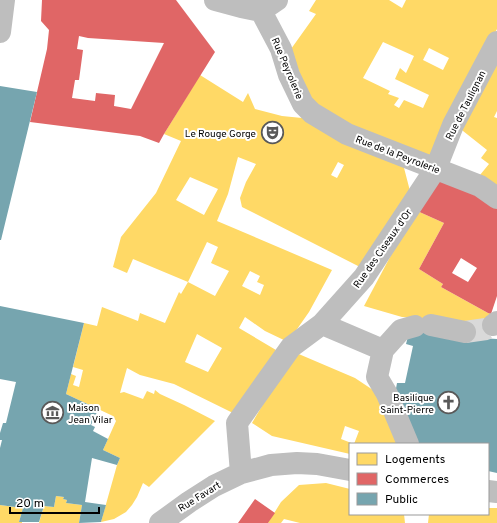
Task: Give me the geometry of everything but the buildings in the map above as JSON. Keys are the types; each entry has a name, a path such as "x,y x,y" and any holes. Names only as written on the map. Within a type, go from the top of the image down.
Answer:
{"street":[{"path":"0,32 4,0"},
{"name":"Rue Peyrolerie","path":"215,0 241,7 269,6 289,75 303,104"},
{"name":"Rue de Taulignan","path":"436,168 453,125 497,42"},
{"name":"Rue de la Peyrolerie","path":"303,104 312,113 347,134 480,186 497,198"},
{"name":"Rue des Ciseaux d'Or","path":"241,473 237,423 291,347 322,324 364,277 436,168"},
{"path":"322,324 383,350"},
{"path":"408,443 388,394 377,377 383,350 401,330 423,326 465,332"},
{"name":"Rue Favart","path":"172,519 214,486 241,473 271,465 297,463 317,464 349,470"}],"tunnel":[{"path":"465,332 486,329 493,325"}],"place":[{"name":"Le Rouge Gorge","path":"272,133"},
{"name":"Basilique Saint-Pierre","path":"449,403"},
{"name":"Maison Jean Vilar","path":"53,413"}]}
